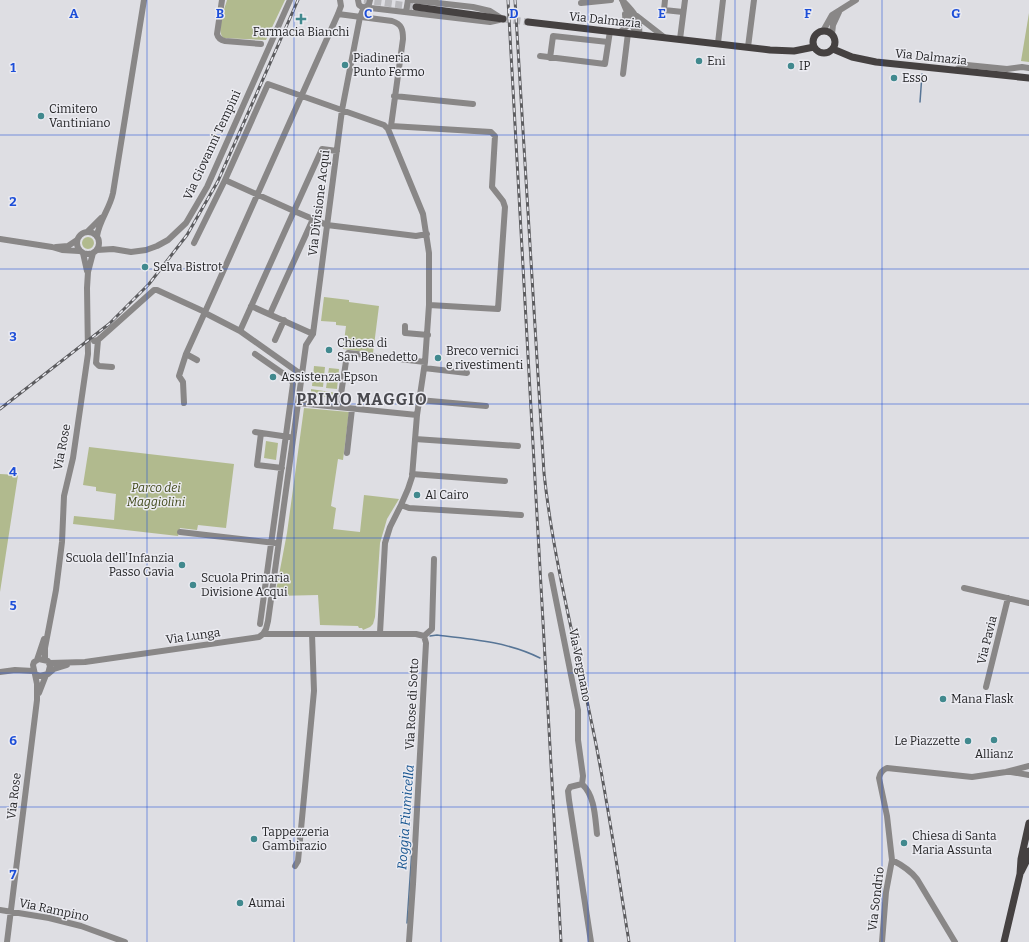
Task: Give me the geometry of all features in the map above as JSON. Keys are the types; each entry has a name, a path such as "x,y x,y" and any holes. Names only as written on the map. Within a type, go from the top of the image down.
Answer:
{"main road":[{"path":"416,7 503,19"},
{"name":"Via Dalmazia","path":"528,22 782,51 794,51 814,47"},
{"path":"823,31 832,34 836,42 830,52 823,53 814,47 813,42 818,33 823,31"},
{"name":"Via Dalmazia","path":"833,49 852,57 876,62 1029,78"},
{"path":"1004,942 1020,874 1021,859 1029,823"},
{"path":"1020,874 1027,860 1029,851"}],"street":[{"path":"0,239 81,252 88,255 95,252 100,243 98,238 100,225 108,209 113,193 144,0"},
{"path":"222,0 217,34 218,37 225,41 261,44"},
{"name":"Via Giovanni Tempini","path":"95,252 113,249 131,252 146,250 168,240 186,223 207,187 290,0"},
{"path":"184,403 183,382 179,376 186,354 338,14 340,0"},
{"path":"356,0 359,5 365,7 490,22 503,19"},
{"name":"Via Divisione Acqui","path":"260,624 286,436 302,375 306,345 312,334 328,225 342,110 360,17 370,0"},
{"path":"406,12 408,0"},
{"path":"411,0 473,7 490,11 503,19"},
{"path":"581,3 611,0"},
{"path":"622,0 637,34"},
{"path":"622,0 634,14 639,23 637,34"},
{"path":"665,0 664,10 683,12"},
{"path":"680,39 685,0"},
{"path":"718,43 723,0"},
{"path":"748,47 754,0"},
{"path":"823,31 832,15 856,0"},
{"path":"620,32 626,27 625,8"},
{"path":"832,34 833,25 840,10"},
{"path":"338,14 392,21 397,22 402,26 403,39 390,127 423,214 429,253 428,335 417,415 412,474 408,489 390,527 385,543 380,633"},
{"path":"634,14 664,37"},
{"path":"540,56 605,64 610,31"},
{"path":"623,74 628,33"},
{"path":"550,58 553,36 608,42"},
{"path":"956,70 967,64 1007,69 1022,67 1029,68"},
{"path":"194,243 226,180 268,84 390,127 491,132 495,136 492,187 504,201 505,207 498,309 429,305"},
{"path":"394,96 474,104"},
{"path":"240,331 322,149 337,151"},
{"path":"226,180 328,225 416,236 427,234"},
{"path":"52,247 68,246 77,240 81,234 87,232 108,209"},
{"path":"270,314 313,219"},
{"path":"87,232 94,234 98,238"},
{"name":"Via Giovanni Tempini","path":"98,238 113,249"},
{"path":"77,240 78,247 81,252"},
{"name":"Via Rose","path":"81,252 88,272"},
{"name":"Via Rose","path":"47,661 45,652 56,590 62,542 64,496 73,458 88,354 88,272 95,252"},
{"path":"112,367 98,365 96,363 96,340 156,289 206,312 207,314 240,331 302,375"},
{"path":"251,306 312,334"},
{"path":"275,340 284,320"},
{"path":"405,326 405,333 428,335"},
{"path":"186,354 197,360"},
{"name":"Via Divisione Acqui","path":"255,354 293,381 295,401 293,437 266,629 263,634"},
{"path":"339,407 348,354 425,365 467,373"},
{"path":"268,364 274,355"},
{"path":"419,400 486,406"},
{"path":"295,401 352,409 417,415"},
{"path":"347,453 352,409"},
{"path":"282,468 257,464 258,432 293,437"},
{"path":"415,439 518,446"},
{"path":"412,474 505,481"},
{"path":"401,506 409,508 522,515"},
{"path":"180,532 278,544"},
{"path":"424,636 432,629 434,559"},
{"name":"Via Vergnano","path":"551,575 578,710 578,740 583,776 582,784 590,794 597,834"},
{"path":"964,588 1029,603"},
{"name":"Via Pavia","path":"986,687 1008,598"},
{"name":"Via Rose","path":"36,661 49,625"},
{"name":"Via Lunga","path":"47,674 61,666 76,662 259,637 263,634 380,633 416,634 424,636"},
{"path":"295,866 298,861 314,692 312,634"},
{"name":"Via Rose di Sotto","path":"409,942 414,876 426,643 424,636"},
{"path":"34,672 33,668 36,661"},
{"path":"0,672 15,670 34,672 40,676 47,674 51,668 47,661 36,661 15,670"},
{"name":"Via Lunga","path":"47,661 76,662"},
{"name":"Via Rose","path":"7,942 37,700 37,684 34,672"},
{"name":"Via Rose","path":"37,700 47,674"},
{"path":"1006,772 1029,766"},
{"name":"Via Sondrio","path":"882,942 886,892 892,860 887,816 879,778 882,770 887,768 972,776 1006,772"},
{"path":"1006,772 1029,775"},
{"path":"582,784 570,787 568,791 568,800 591,942"},
{"path":"892,860 902,865 917,879 955,942"},
{"name":"Via Rampino","path":"0,910 81,926 124,942"}],"green space":[{"path":"227,0 285,0 266,40 223,38 220,24"},
{"path":"1029,13 1029,62 1021,61"},
{"path":"86,237 90,237 94,243 90,249 86,249 82,245 82,241"},
{"path":"324,297 379,306 373,353 343,349 346,326 336,325 336,322 321,321"},
{"path":"314,366 325,367 323,387 312,386"},
{"path":"329,368 339,369 337,389 326,388"},
{"path":"311,389 337,393 336,398 311,395"},
{"path":"304,408 349,412 343,460 338,459 331,506 336,508 333,529 360,532 364,495 399,499 387,519 380,543 375,617 373,624 363,630 358,626 320,625 318,595 275,596 287,533"},
{"path":"266,441 278,443 276,460 264,458"},
{"name":"Parco dei Maggiolini","path":"89,447 234,464 226,528 198,525 197,530 180,528 178,536 73,524 74,516 114,520 116,494 96,491 96,487 83,485"},
{"path":"0,474 18,475 0,592"}],"waterway":[{"path":"920,102 922,74"},
{"name":"Roggia Fiumicella","path":"430,636 437,635 490,642 515,648 540,658"},
{"name":"Roggia Fiumicella","path":"407,923 412,849"}],"tunnel":[{"path":"364,0 416,7"},
{"path":"503,19 528,22"}],"railway":[{"path":"0,409 109,324 149,284 187,235 218,181 298,0"},
{"path":"508,0 561,942"},
{"path":"515,0 544,473 558,566 591,720 612,831 629,942"}],"place":[{"name":"Farmacia Bianchi","path":"301,19"},
{"name":"Eni","path":"699,61"},
{"name":"Piadineria Punto Fermo","path":"345,65"},
{"name":"IP","path":"791,66"},
{"name":"Esso","path":"894,78"},
{"name":"Cimitero Vantiniano","path":"41,116"},
{"name":"Selva Bistrot","path":"145,267"},
{"name":"Chiesa di San Benedetto","path":"329,350"},
{"name":"Breco vernici e rivestimenti","path":"438,358"},
{"name":"Assistenza Epson","path":"273,377"},
{"name":"Al Cairo","path":"417,495"},
{"name":"Scuola dell'Infanzia Passo Gavia","path":"182,565"},
{"name":"Scuola Primaria Divisione Acqui","path":"193,585"},
{"name":"Mana Flask","path":"943,699"},
{"name":"Allianz","path":"994,740"},
{"name":"Le Piazzette","path":"968,741"},
{"name":"Tappezzeria Gambirazio","path":"254,839"},
{"name":"Chiesa di Santa Maria Assunta","path":"904,843"},
{"name":"Aumai","path":"240,903"}],"district":[{"name":"PRIMO MAGGIO","path":"362,399"}]}
